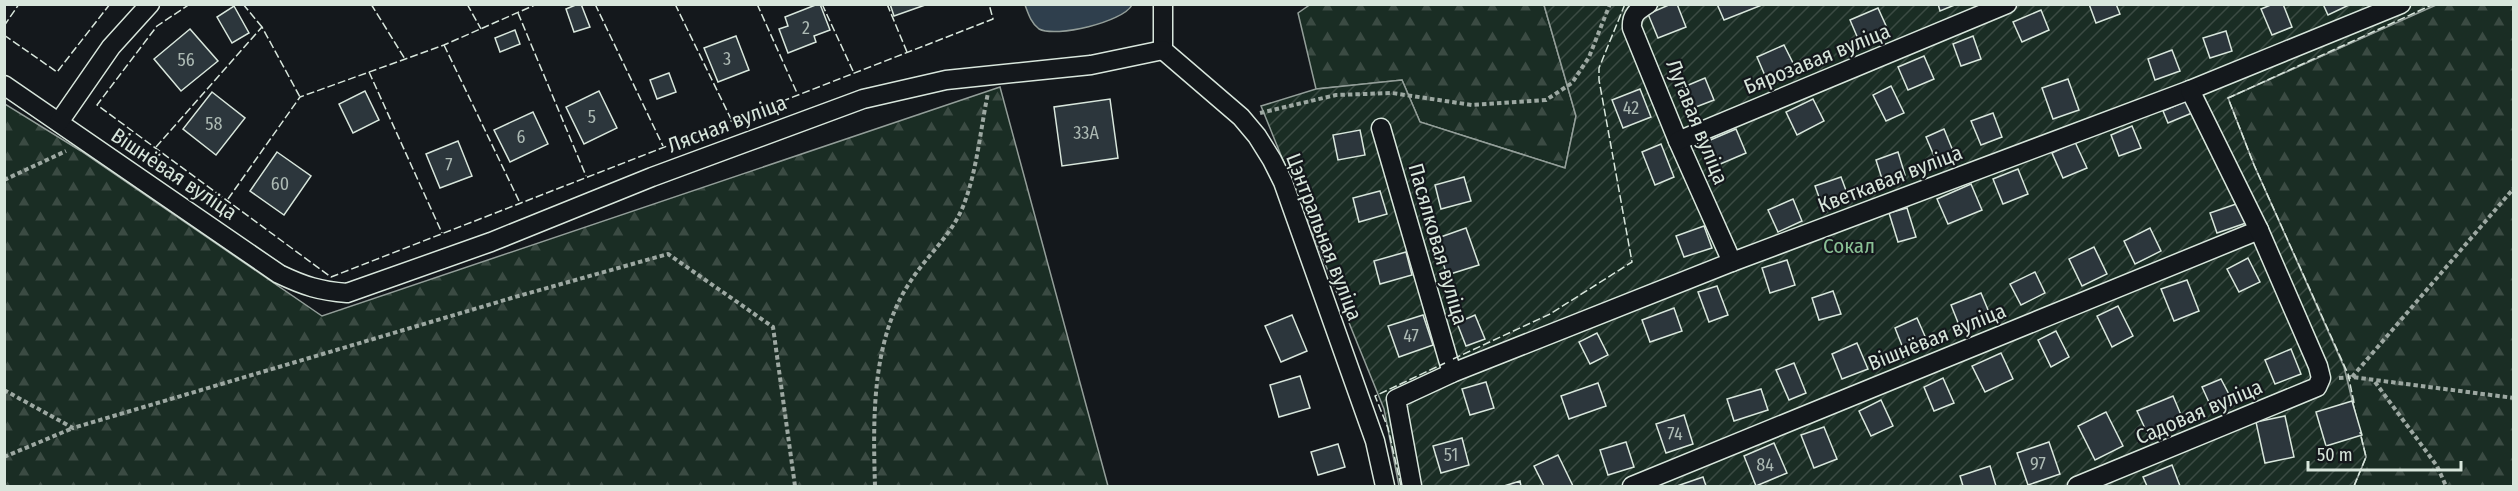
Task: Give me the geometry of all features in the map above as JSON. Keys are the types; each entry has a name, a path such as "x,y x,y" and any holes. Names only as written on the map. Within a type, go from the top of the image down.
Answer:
{"street":[{"path":"59,122 111,47 150,4"},
{"path":"1163,4 1163,50"},
{"name":"Бярозавая вуліца","path":"1678,141 2007,4"},
{"name":"Кветкавая вуліца","path":"1413,486 1396,399 1452,373 1732,262 2190,90 2401,4"},
{"name":"Лугавая вуліца","path":"1647,5 1636,12 1632,19 1632,28 1678,141 1732,262"},
{"name":"Лясная вуліца","path":"322,292 347,293 370,287 491,242 652,177 862,99 946,80 1091,65 1163,50"},
{"name":"Цэнтральная вуліца","path":"1163,50 1241,117 1257,136 1283,182 1375,441 1385,486"},
{"name":"Вішнёвая вуліца","path":"4,86 279,274 303,286 322,292"},
{"path":"2190,90 2259,230"},
{"name":"Пасялковая вуліца","path":"1381,128 1452,373"},
{"name":"Вішнёвая вуліца","path":"1632,486 2259,230"},
{"name":"Садовая вуліца","path":"2077,486 2317,387 2321,378 2318,366 2259,230"}],"path":[{"path":"1241,117 1336,95 1392,93 1472,105 1545,100 1572,82 1590,57 1610,4"},
{"path":"875,486 873,421 879,366 894,313 911,280 948,234 962,209 970,185 991,76"},
{"path":"4,180 86,141"},
{"path":"2514,188 2352,377 2374,382 2514,398"},
{"path":"4,457 73,428 504,300 668,254 774,327 795,486"},
{"path":"2374,382 2437,466 2446,486"},
{"path":"4,390 73,428"}],"green space":[{"path":"1311,4 1544,5 1576,116 1565,168 1420,122 1402,80 1316,89 1298,13"},
{"name":"Сокал","path":"1544,5 2436,5 2228,98 2254,165 2344,367 2366,457 2354,486 1399,486 1384,409 1261,106 1316,89 1402,80 1420,122 1565,168 1576,116"},
{"path":"2434,5 2513,5 2513,486 2354,486 2366,457 2344,367 2254,165 2228,98"},
{"path":"1000,87 1108,486 5,486 5,104 81,151 322,316"}],"water":[{"path":"1025,4 1132,5 1116,17 1088,27 1048,31 1036,27"}],"building":[{"path":"581,4 590,27 574,32 566,9"},
{"path":"820,4 830,30 814,36 816,42 788,53 779,29 788,26 785,17"},
{"path":"890,4 928,4 894,16"},
{"path":"1671,4 1677,4 1686,27 1658,38 1648,14"},
{"path":"1717,4 1762,4 1762,5 1724,20"},
{"path":"1938,4 1957,4 1940,11"},
{"path":"2089,4 2116,4 2120,14 2096,23"},
{"path":"2273,4 2283,4 2292,27 2272,35 2261,9"},
{"path":"2323,4 2351,4 2328,15"},
{"path":"234,6 249,33 232,43 217,17"},
{"path":"1878,8 1887,28 1859,41 1850,20"},
{"path":"2041,10 2049,30 2022,42 2013,22"},
{"path":"190,29 218,61 181,91 154,59"},
{"path":"515,30 520,44 500,52 495,38"},
{"path":"2226,31 2232,51 2210,58 2203,38"},
{"path":"736,36 749,70 718,82 704,48"},
{"path":"1973,36 1981,59 1961,66 1953,44"},
{"path":"1784,45 1794,65 1766,78 1757,57"},
{"path":"2172,50 2180,71 2155,80 2148,59"},
{"path":"1924,56 1934,79 1908,90 1898,67"},
{"path":"669,73 676,92 657,99 650,80"},
{"path":"1705,78 1714,100 1688,110 1679,89"},
{"path":"2068,79 2079,110 2053,119 2042,88"},
{"path":"1891,86 1904,113 1886,121 1873,95"},
{"path":"1640,89 1651,117 1623,128 1612,100"},
{"path":"365,91 379,120 353,133 339,104"},
{"path":"599,91 617,128 584,144 566,107"},
{"path":"212,92 245,118 216,155 183,129"},
{"path":"1110,99 1118,158 1062,166 1054,107"},
{"path":"1813,99 1824,121 1797,135 1786,112"},
{"path":"2186,101 2192,113 2168,123 2163,111"},
{"path":"533,112 548,144 510,162 494,130"},
{"path":"1993,113 2002,137 1981,145 1971,121"},
{"path":"2132,126 2141,148 2119,156 2111,135"},
{"path":"1736,129 1746,153 1718,165 1708,141"},
{"path":"1944,129 1953,151 1935,158 1926,137"},
{"path":"1360,130 1365,155 1338,160 1333,135"},
{"path":"458,141 472,176 440,188 426,154"},
{"path":"2075,142 2087,168 2063,178 2052,153"},
{"path":"1661,144 1674,177 1655,185 1642,152"},
{"path":"277,152 311,176 284,215 250,191"},
{"path":"1898,152 1905,175 1883,182 1876,160"},
{"path":"2018,169 2028,194 2003,204 1993,179"},
{"path":"1464,177 1471,201 1441,209 1435,185"},
{"path":"1841,177 1850,201 1824,211 1815,186"},
{"path":"1971,184 1982,210 1948,224 1937,199"},
{"path":"1380,191 1387,214 1359,222 1353,198"},
{"path":"1793,199 1802,221 1778,232 1768,210"},
{"path":"2239,203 2246,223 2217,233 2210,213"},
{"path":"1907,208 1916,237 1898,242 1889,213"},
{"path":"1704,226 1712,248 1684,257 1676,236"},
{"path":"1466,228 1479,265 1447,275 1435,239"},
{"path":"2150,228 2161,251 2135,264 2124,241"},
{"path":"2094,247 2107,274 2082,286 2069,259"},
{"path":"1406,252 1412,275 1380,284 1374,261"},
{"path":"2248,258 2260,282 2239,292 2227,269"},
{"path":"1787,260 1795,285 1770,293 1762,268"},
{"path":"2035,272 2045,293 2021,305 2010,284"},
{"path":"2187,280 2199,311 2174,321 2161,289"},
{"path":"1717,286 1728,315 1709,322 1698,292"},
{"path":"1833,291 1841,314 1819,320 1812,298"},
{"path":"1981,293 1991,317 1961,330 1951,305"},
{"path":"2118,306 2133,336 2112,347 2097,316"},
{"path":"1674,308 1682,331 1650,342 1642,320"},
{"path":"1292,315 1307,351 1281,362 1265,326"},
{"path":"1423,315 1433,345 1399,357 1388,326"},
{"path":"1475,315 1485,339 1466,346 1457,323"},
{"path":"1917,318 1928,343 1905,353 1895,328"},
{"path":"2056,331 2069,357 2051,367 2038,340"},
{"path":"1597,333 1608,355 1590,364 1579,342"},
{"path":"1857,343 1868,369 1842,379 1832,354"},
{"path":"2291,349 2301,374 2275,384 2265,360"},
{"path":"2001,353 2013,379 1985,392 1972,366"},
{"path":"1794,363 1806,393 1789,400 1776,370"},
{"path":"1300,376 1310,408 1279,417 1270,385"},
{"path":"1943,378 1954,403 1934,411 1924,387"},
{"path":"2221,379 2233,402 2213,411 2202,387"},
{"path":"1486,382 1494,408 1470,415 1462,389"},
{"path":"1598,383 1606,406 1569,419 1561,396"},
{"path":"1761,389 1768,410 1734,421 1727,399"},
{"path":"2173,396 2184,422 2149,437 2137,411"},
{"path":"1881,400 1893,426 1871,436 1859,411"},
{"path":"2352,401 2362,435 2326,446 2316,412"},
{"path":"2106,412 2123,446 2095,460 2078,426"},
{"path":"1684,415 1693,444 1666,453 1656,424"},
{"path":"2285,416 2294,457 2265,463 2256,422"},
{"path":"1824,427 1837,459 1814,468 1801,435"},
{"path":"1462,438 1469,465 1441,473 1433,446"},
{"path":"1626,442 1634,467 1608,475 1600,450"},
{"path":"2049,442 2060,474 2028,485 2017,453"},
{"path":"1774,443 1787,473 1756,486 1744,456"},
{"path":"1338,444 1345,467 1318,475 1311,452"},
{"path":"1558,455 1573,486 1544,486 1534,466"},
{"path":"2172,465 2180,486 2147,486 2143,477"},
{"path":"1990,466 1996,486 1963,486 1960,476"},
{"path":"1703,477 1706,486 1677,486"},
{"path":"1520,481 1521,486 1504,486"}],"fence":[{"path":"4,26 19,4"},
{"path":"4,35 57,72 110,4"},
{"path":"190,4 157,26 97,105 331,277 993,19 989,4"},
{"path":"243,4 262,27"},
{"path":"371,4 405,59"},
{"path":"467,4 481,29"},
{"path":"228,199 300,97 444,45 537,4"},
{"path":"595,4 663,146"},
{"path":"675,4 731,119"},
{"path":"757,4 797,93"},
{"path":"822,4 853,71"},
{"path":"887,4 907,52"},
{"path":"1453,359 1550,314 1632,262 1599,80 1599,68 1625,4"},
{"path":"2354,403 2348,374 2254,165 2228,98 2434,4"},
{"path":"518,13 586,176"},
{"path":"156,147 262,27 300,97"},
{"path":"444,45 520,203"},
{"path":"369,72 442,233"},
{"path":"1401,486 1388,428 1375,396 1445,363"},
{"path":"2354,486 2366,457 2360,432"}]}
